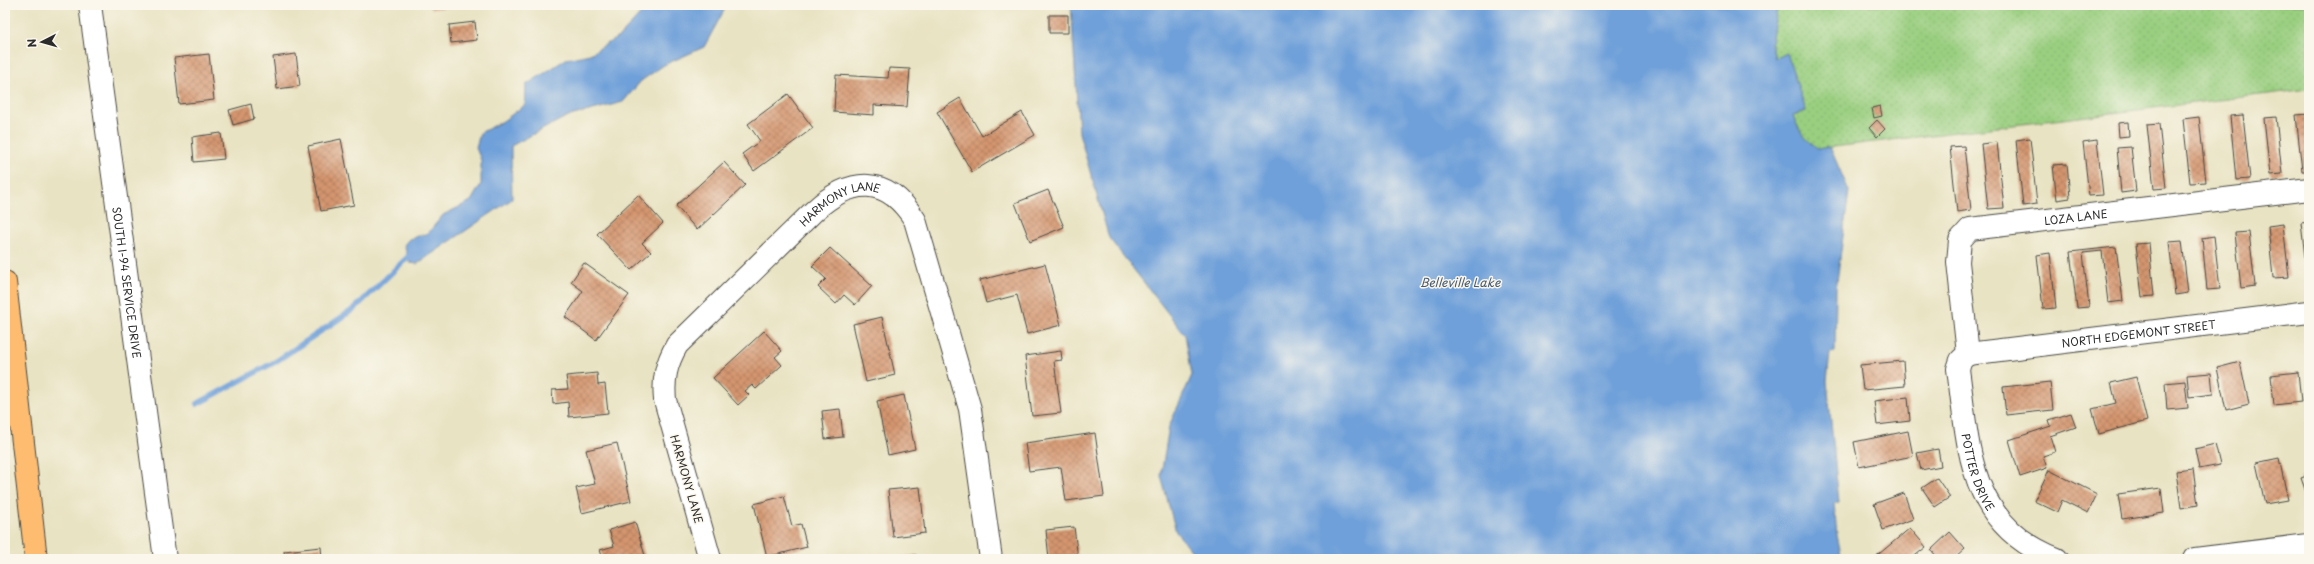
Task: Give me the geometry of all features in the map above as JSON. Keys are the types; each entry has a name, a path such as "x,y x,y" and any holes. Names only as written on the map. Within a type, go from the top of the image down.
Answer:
{"highway":[{"path":"5,282 36,559"}],"street":[{"name":"SOUTH I-94 SERVICE DRIVE","path":"90,5 165,559"},
{"name":"HARMONY LANE","path":"710,559 665,400 664,384 669,358 677,346 814,211 835,193 855,186 872,186 889,192 906,205 915,220 970,409 991,559"},
{"name":"LOZA LANE","path":"1968,354 1958,262 1960,240 1970,230 2309,189"},
{"name":"NORTH EDGEMONT STREET","path":"1968,354 2309,312"},
{"name":"POTTER DRIVE","path":"1968,354 1961,360 1958,369 1969,451 1977,482 1984,497 2003,524 2028,545 2057,559"},
{"path":"2195,559 2309,545"}],"green space":[{"path":"1778,5 2309,5 2309,89 1817,149 1802,134 1793,115 1806,111 1787,54 1775,58 1773,51 1772,32"}],"water":[{"path":"649,5 727,5 704,47 664,65 641,81 623,102 566,117 511,146 512,199 417,264 410,263 404,245 409,239 428,233 443,215 471,201 481,184 481,160 476,148 480,133 503,121 525,105 526,85 566,59 590,54 620,36"},
{"name":"Belleville Lake","path":"1071,5 1778,5 1771,42 1775,58 1787,53 1806,111 1793,115 1795,121 1802,134 1817,149 1830,147 1849,191 1836,289 1835,352 1830,353 1827,381 1839,502 1834,503 1837,535 1842,559 1198,559 1176,532 1161,476 1169,426 1192,375 1185,335 1109,238 1079,133"}],"building":[{"path":"431,5 458,5 458,6 432,9"},
{"path":"1049,15 1068,15 1068,33 1049,33"},
{"path":"475,22 477,40 451,43 449,25"},
{"path":"209,54 214,100 179,104 174,58"},
{"path":"296,54 300,86 277,89 273,57"},
{"path":"889,68 910,69 907,107 874,105 874,115 834,112 836,75 888,78"},
{"path":"788,94 813,128 754,171 742,154 760,141 748,124"},
{"path":"960,98 982,136 1022,112 1035,135 972,172 937,112"},
{"path":"251,104 254,119 233,125 229,110"},
{"path":"1880,106 1882,116 1874,118 1872,108"},
{"path":"2309,114 2309,171 2302,171 2296,115"},
{"path":"2243,115 2250,179 2236,180 2230,116"},
{"path":"2199,117 2206,182 2190,183 2183,119"},
{"path":"2276,117 2282,174 2270,175 2264,118"},
{"path":"1877,120 1885,129 1877,137 1869,128"},
{"path":"2128,122 2129,136 2119,137 2118,123"},
{"path":"2159,124 2166,188 2154,189 2147,125"},
{"path":"221,133 224,159 194,162 192,137"},
{"path":"2030,138 2037,204 2023,206 2016,140"},
{"path":"341,139 354,205 321,211 308,146"},
{"path":"2097,140 2103,195 2089,196 2083,142"},
{"path":"1997,142 2004,208 1988,209 1981,144"},
{"path":"1964,146 1971,210 1957,212 1950,147"},
{"path":"2131,147 2136,191 2121,193 2117,148"},
{"path":"724,162 745,185 697,230 676,206"},
{"path":"2067,164 2070,198 2057,200 2053,165"},
{"path":"1048,190 1064,227 1030,241 1015,203"},
{"path":"638,195 663,223 642,243 651,252 631,270 597,234"},
{"path":"2309,222 2309,275 2307,275 2301,223"},
{"path":"2283,224 2289,277 2273,278 2268,226"},
{"path":"2249,232 2255,286 2241,288 2235,233"},
{"path":"2214,236 2220,289 2207,290 2202,238"},
{"path":"2182,241 2188,293 2175,295 2169,242"},
{"path":"2149,243 2154,296 2142,297 2136,244"},
{"path":"2116,247 2123,301 2108,303 2102,251 2083,253 2089,307 2077,308 2070,252"},
{"path":"830,248 872,286 855,305 844,295 836,304 818,287 826,279 812,266"},
{"path":"2050,253 2056,308 2043,309 2037,255"},
{"path":"584,263 629,295 596,340 565,317 583,291 571,282"},
{"path":"1045,264 1061,325 1027,334 1017,295 986,303 980,280"},
{"path":"882,317 895,375 866,382 853,324"},
{"path":"764,331 782,351 775,357 782,365 756,389 752,385 745,391 749,395 738,405 713,378"},
{"path":"1061,351 1062,360 1054,361 1061,413 1032,416 1025,356"},
{"path":"1903,361 1905,386 1863,390 1860,365"},
{"path":"2240,362 2249,404 2226,410 2217,368"},
{"path":"2298,372 2301,402 2274,405 2271,375"},
{"path":"597,373 598,385 605,384 608,413 569,417 568,402 553,404 552,390 568,389 566,376"},
{"path":"2211,373 2213,394 2189,397 2187,375"},
{"path":"2136,377 2147,421 2099,434 2092,409 2116,403 2111,383"},
{"path":"2185,381 2188,408 2167,410 2165,383"},
{"path":"2050,382 2053,410 2006,415 2003,387"},
{"path":"904,395 915,449 888,455 877,401"},
{"path":"1908,397 1910,421 1877,425 1874,401"},
{"path":"840,409 843,437 825,439 822,411"},
{"path":"2071,413 2076,427 2050,436 2055,452 2043,456 2047,468 2020,477 2009,440 2051,426 2049,420"},
{"path":"1908,431 1913,456 1859,467 1854,442"},
{"path":"1095,433 1104,496 1066,501 1061,467 1029,471 1025,443"},
{"path":"617,443 631,501 582,513 576,488 595,484 586,450"},
{"path":"2215,444 2220,465 2199,469 2195,449"},
{"path":"1938,449 1941,466 1921,470 1917,453"},
{"path":"2279,458 2288,500 2265,504 2256,463"},
{"path":"2193,469 2198,505 2181,508 2176,471"},
{"path":"2049,470 2097,494 2088,513 2062,500 2057,512 2034,501"},
{"path":"2309,475 2309,501 2301,478"},
{"path":"1937,478 1950,497 1935,507 1922,488"},
{"path":"920,487 925,533 893,537 888,490"},
{"path":"2161,488 2164,513 2122,519 2118,494"},
{"path":"1904,493 1913,519 1883,530 1874,504"},
{"path":"784,496 792,526 801,524 807,547 767,557 754,504"},
{"path":"635,522 646,559 603,559 600,550 614,546 609,530"},
{"path":"1074,527 1078,559 1049,559 1046,530"},
{"path":"1910,528 1926,547 1911,559 1873,559"},
{"path":"1950,532 1965,549 1954,559 1939,559 1931,550"},
{"path":"321,547 322,559 285,559 284,551"},
{"path":"917,555 917,559 891,559 891,558"}],"waterway":[{"path":"197,404 275,362 354,309 413,252"}]}
